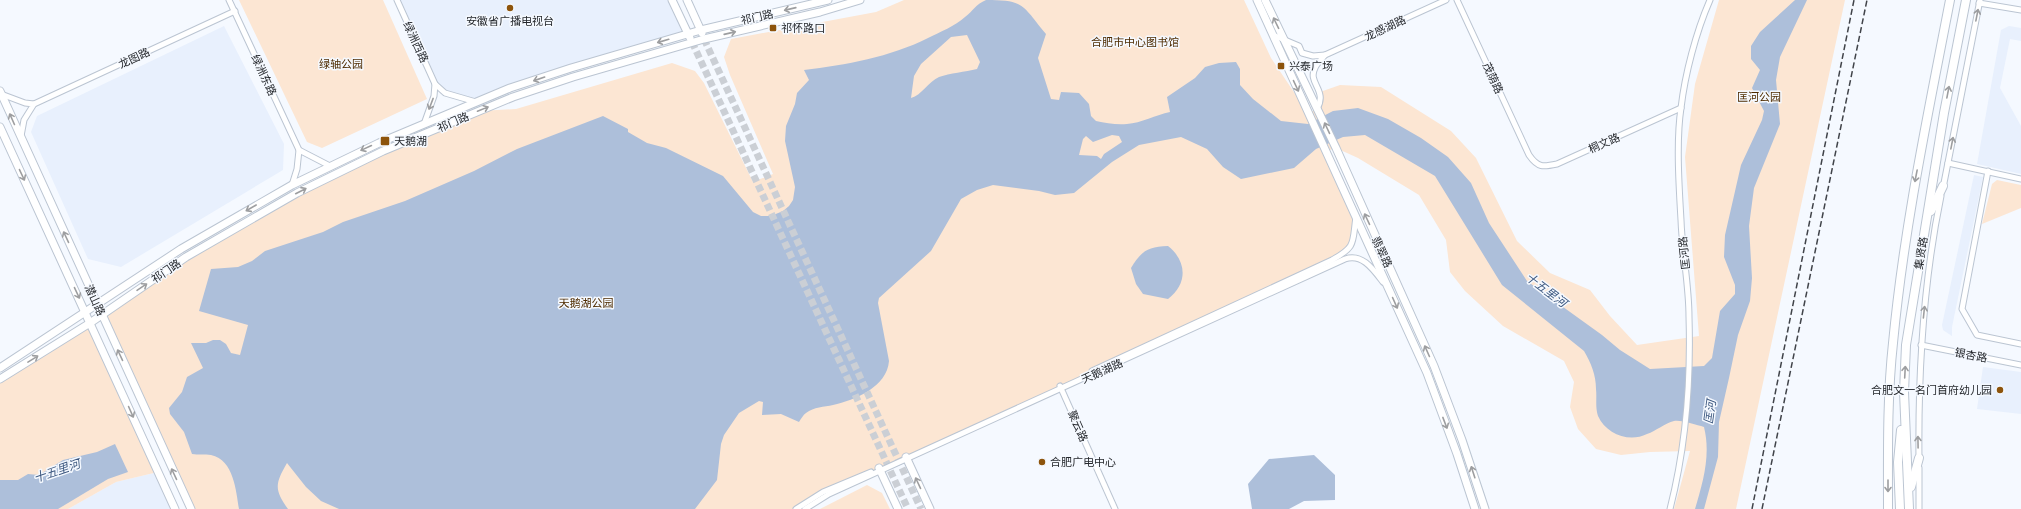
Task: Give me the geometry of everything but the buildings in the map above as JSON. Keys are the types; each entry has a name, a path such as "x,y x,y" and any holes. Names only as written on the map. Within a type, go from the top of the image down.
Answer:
{"highway":[{"name":"集贤路","path":"1888,509 1888,416 1893,343 1912,198 1950,0"},
{"name":"集贤路","path":"1909,509 1904,405 1906,345 1944,113 1966,0"},
{"path":"1927,219 1943,186"},
{"path":"1900,509 1898,462 1904,405"},
{"path":"1908,496 1918,458"}],"main road":[{"path":"672,0 692,42"},
{"path":"687,0 704,39"},
{"name":"祁门路","path":"0,368 181,249 292,184 424,124 510,88 571,68 701,30 828,0"},
{"name":"祁门路","path":"0,379 90,323 206,245 297,193 383,151 513,97 573,77 692,42 820,12 860,0"},
{"name":"翡翠路","path":"1257,0 1427,373 1457,454 1475,509"},
{"name":"翡翠路","path":"1265,0 1336,148 1434,366 1462,440 1485,509"},
{"name":"潜山路","path":"1,93 191,509"},
{"name":"潜山路","path":"0,127 3,137 86,312 175,509"},
{"path":"907,458 930,509"},
{"path":"880,470 898,509"}],"street":[{"name":"绿洲东路","path":"229,0 299,150"},
{"name":"绿洲西路","path":"396,0 435,84"},
{"name":"龙感湖路","path":"1325,55 1446,0"},
{"name":"茂荫路","path":"1457,0 1528,155"},
{"name":"匡河路","path":"1670,509 1685,431 1690,359 1689,315 1680,214 1680,108 1693,51 1710,0"},
{"path":"1919,509 1918,458 1921,345 1930,248 1979,1 2021,10"},
{"name":"龙图路","path":"34,104 234,11"},
{"path":"1273,35 1299,46 1302,53 1313,56 1325,55"},
{"path":"1317,109 1321,102 1322,95 1313,76 1315,68 1325,55"},
{"path":"435,84 449,94 476,102"},
{"path":"424,124 434,96 435,84"},
{"path":"1,93 25,103 34,104 24,120 20,137"},
{"name":"桐文路","path":"1528,155 1534,163 1544,167 1557,164 1680,108"},
{"path":"292,184 297,169 299,150 330,166"},
{"path":"1948,163 2021,179"},
{"path":"1988,171 1962,309 1977,335 2021,344"},
{"name":"天鹅湖路","path":"805,509 829,494 1332,260 1348,251 1352,245 1356,217"},
{"name":"天鹅湖路","path":"1060,387 1353,256 1359,257 1375,271 1389,291"},
{"name":"银杏路","path":"1921,345 2021,365"},
{"name":"聚云路","path":"1060,387 1115,509"},
{"name":"天鹅湖路","path":"796,509 823,492 880,470"}],"shaded area":[{"path":"397,0 672,0 688,34 476,102 453,96 435,84"},
{"path":"224,26 284,144 283,170 121,267 88,259 31,132 37,116"},
{"path":"2009,26 2021,28 2021,41 2010,39 2000,88 2021,126 2021,174 1977,164 2001,30"},
{"path":"1974,175 1983,177 1952,327 1952,336 1943,330 1942,325"},
{"name":"合肥文一名门首府幼儿园","path":"1983,367 2021,372 2021,414 1977,409"},
{"path":"158,472 175,509 68,509 116,482"}],"green space":[{"name":"绿轴公园","path":"239,0 383,0 427,99 322,148 307,142"},
{"name":"天鹅湖公园","path":"904,0 1244,0 1271,58 1308,113 1317,109 1320,92 1340,85 1381,87 1451,131 1476,158 1517,241 1550,273 1590,290 1610,316 1637,345 1699,336 1685,157 1695,84 1719,0 1845,0 1736,509 1674,509 1690,451 1650,452 1621,455 1596,449 1578,429 1570,407 1574,382 1564,361 1503,326 1465,291 1450,272 1446,240 1419,195 1358,158 1336,148 1326,151 1356,217 1352,245 1332,260 922,450 823,492 796,509 191,509 102,315 186,257 303,189 480,111 516,109 672,63 695,71 704,83 753,182 773,174 730,75 724,57 731,39 876,12"},
{"path":"1997,180 2021,185 2021,208 1982,224 1992,184"},
{"path":"90,323 158,472 116,482 68,509 0,509 0,379"},
{"path":"867,485 882,493 890,509 820,509"}],"water":[{"name":"匡河","path":"986,0 1008,1 1016,3 1027,10 1046,34 1038,58 1051,99 1059,100 1061,92 1079,93 1089,104 1091,116 1096,121 1127,124 1170,112 1167,97 1195,78 1205,67 1219,63 1236,62 1240,69 1240,85 1253,99 1281,121 1308,124 1333,111 1358,108 1388,119 1421,138 1448,157 1471,183 1489,223 1527,281 1602,335 1620,350 1650,369 1704,366 1712,358 1720,311 1735,294 1735,285 1724,257 1725,235 1741,165 1762,120 1764,111 1752,88 1760,70 1751,59 1751,46 1760,32 1795,0 1807,0 1780,57 1776,80 1780,124 1754,188 1749,226 1752,278 1750,301 1738,335 1719,422 1718,457 1704,509 1695,509 1705,468 1707,448 1704,427 1674,421 1667,423 1650,433 1633,438 1619,435 1606,428 1598,416 1594,374 1584,351 1502,285 1435,176 1365,135 1343,137 1316,149 1294,168 1241,179 1223,167 1207,149 1181,137 1139,145 1112,162 1074,193 1055,195 1039,191 993,185 977,190 961,199 931,251 879,298 878,303 889,361 887,370 876,385 860,396 851,400 809,411 799,422 781,414 762,415 763,402 759,401 739,413 724,435 721,444 717,480 695,509 339,509 321,501 306,487 287,463 278,482 278,491 288,509 239,509 235,485 225,463 219,458 211,455 192,454 184,432 170,414 169,408 182,392 187,377 203,368 191,343 206,343 213,340 220,340 226,344 231,353 240,355 248,325 199,311 211,269 238,267 252,261 265,251 323,232 343,222 405,201 474,171 517,149 603,116 628,129 628,132 647,143 666,148 723,176 753,212 761,216 771,216 783,211 793,200 795,187 785,141 786,126 795,104 797,93 809,80 804,70 836,66 868,59 913,45 957,23","holes":["967,35 980,62 977,69 939,77 911,98 914,76 921,64 951,37","1112,135 1119,136 1122,142 1104,154 1101,159 1097,156 1079,155 1083,139 1086,136 1093,142"]},
{"path":"1168,246 1179,258 1182,265 1182,280 1179,286 1175,293 1168,299 1143,294 1136,284 1131,268 1142,253 1155,247"},
{"name":"十五里河","path":"115,444 128,472 108,479 58,509 0,509 0,480 18,480 28,474 39,475 63,460 97,452"},
{"path":"1314,455 1335,475 1335,500 1304,501 1289,509 1252,509 1248,484 1269,459"}],"tunnel":[{"path":"704,39 921,509"},
{"path":"692,42 908,509"}],"railway":[{"path":"1752,509 1854,0"},
{"path":"1762,509 1867,0"}],"place":[{"name":"安徽省广播电视台","path":"510,8"},
{"name":"祁怀路口","path":"773,28"},
{"name":"兴泰广场","path":"1281,66"},
{"name":"天鹅湖","path":"385,141"},
{"name":"合肥文一名门首府幼儿园","path":"2000,390"},
{"name":"合肥广电中心","path":"1042,462"}],"park label":[{"name":"合肥市中心图书馆","path":"1135,42"},
{"name":"匡河公园","path":"1759,97"}]}
